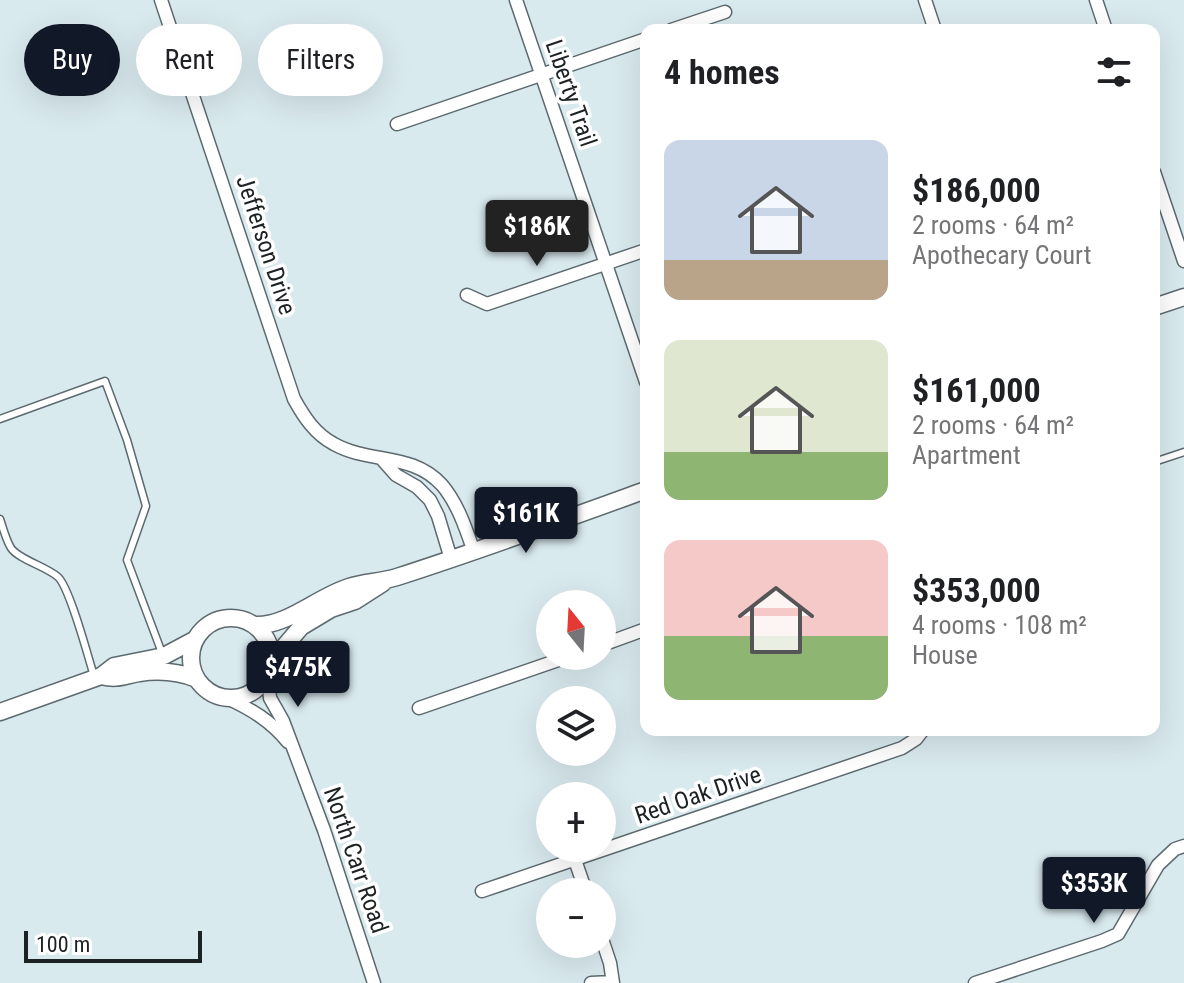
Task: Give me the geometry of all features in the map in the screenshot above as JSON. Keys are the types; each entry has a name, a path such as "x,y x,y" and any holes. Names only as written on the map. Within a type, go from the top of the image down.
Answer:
{"street":[{"name":"Jefferson Drive","path":"161,0 294,399 310,425 321,436 345,449 412,464 444,487 462,519 474,552"},
{"name":"Liberty Trail","path":"516,0 640,365"},
{"path":"925,0 933,24"},
{"path":"1096,0 1104,24"},
{"path":"689,24 725,12"},
{"path":"397,124 640,41"},
{"path":"1160,190 1184,261"},
{"path":"467,295 487,304 640,252"},
{"path":"1160,305 1184,297"},
{"name":"Jefferson Drive","path":"381,458 396,475 417,487 430,500"},
{"path":"254,625 275,624 349,586 392,578 474,552 640,492"},
{"path":"430,500 451,559"},
{"path":"269,669 271,652 268,641 254,625 244,620 222,619 212,623 196,639 192,666 197,679 215,695 239,697 261,685 290,637 307,622 355,601 392,578"},
{"path":"616,640 640,631"},
{"path":"0,712 98,677 114,666 164,656 196,639"},
{"path":"419,708 536,668"},
{"name":"North Carr Road","path":"269,669 270,698 283,721 324,830 374,983"},
{"path":"98,677 114,679 139,673 172,671 197,679"},
{"name":"North Carr Road","path":"227,698 263,718 278,730 295,751"},
{"name":"Red Oak Drive","path":"616,846 902,748 918,736"},
{"path":"975,983 1118,934 1158,865 1175,849 1184,846"},
{"name":"Red Oak Drive","path":"482,891 569,862"},
{"path":"591,983 613,983 608,958"}],"lane":[{"path":"0,419 105,381 127,440 146,506 127,560 164,656"},
{"path":"1160,460 1184,452"},
{"path":"430,500 444,487"},
{"path":"0,519 11,549 60,579 98,677"}]}
